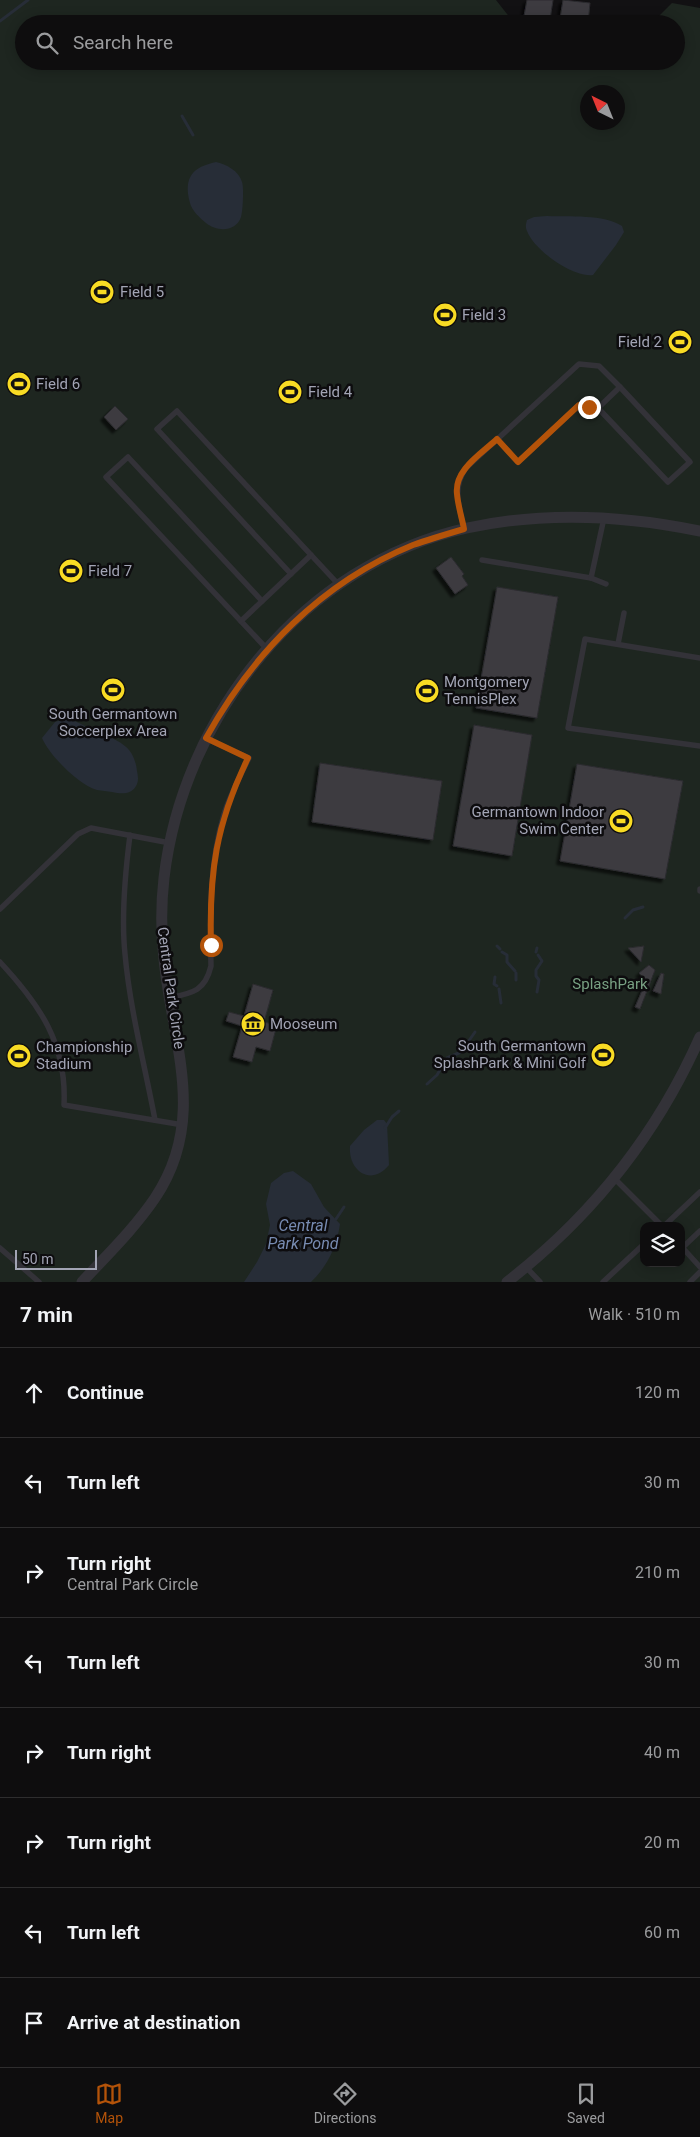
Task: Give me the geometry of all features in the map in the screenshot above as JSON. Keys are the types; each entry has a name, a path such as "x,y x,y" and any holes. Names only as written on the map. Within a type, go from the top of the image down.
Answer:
{"street":[{"name":"Central Park Circle","path":"82,1282 126,1234 156,1197 175,1154 183,1125 185,1100 183,1072 169,998 164,959 162,921 164,879 170,843 175,816 189,774 206,738 240,682 267,649 306,610 339,585 374,564 414,545 464,529 540,517 604,518 672,525 700,531"},
{"path":"507,1282 556,1242 614,1179 644,1138 671,1095 700,1037"}],"lane":[{"path":"464,529 456,494 458,483 466,468 497,439 579,364 599,366 690,462 668,482 598,408 579,405 518,462 497,439"},
{"path":"598,408 620,387"},
{"path":"291,574 157,430 177,411 339,585"},
{"path":"262,601 128,456 106,477 267,649"},
{"path":"591,578 604,518"},
{"path":"241,621 311,555"},
{"path":"482,560 591,578 606,584"},
{"path":"618,644 624,613"},
{"path":"700,658 585,639 568,728 700,746"},
{"path":"169,998 190,994 198,989 208,975 211,966 211,885 215,854 224,814 248,758 206,738"},
{"path":"0,909 84,830 91,828 170,843"},
{"path":"130,835 125,881 125,954 155,1120"},
{"path":"0,962 33,1001 56,1041 63,1071 64,1105 183,1125"},
{"path":"614,1179 659,1222"},
{"path":"667,1222 700,1192"},
{"path":"685,1244 700,1231"},
{"path":"0,1248 39,1282"},
{"path":"603,1282 640,1248"},
{"path":"685,1250 700,1267"},
{"path":"526,1267 540,1282"},
{"path":"690,1282 700,1272"}],"green space":[{"name":"SplashPark","path":"0,0 496,0 508,15 15,15 15,70 685,70 685,15 660,15 672,3 700,8 700,1282 0,1282"}],"water":[{"path":"216,162 224,164 235,171 243,185 241,217 235,226 226,229 210,226 201,219 192,209 188,194 189,180 196,170"},
{"path":"534,217 586,217 606,220 622,226 624,232 593,275 585,275 575,272 555,261 537,246 531,238 526,228 527,220"},
{"path":"61,720 77,722 116,740 128,748 135,762 138,775 138,782 134,789 122,793 97,790 82,782 65,768 51,753 42,738 55,722"},
{"path":"377,1120 384,1120 387,1124 389,1165 382,1172 368,1175 357,1169 353,1163 350,1155 350,1146 364,1130"},
{"name":"Central Park Pond","path":"293,1171 311,1184 324,1207 340,1224 334,1248 322,1270 311,1282 244,1282 266,1244 270,1225 266,1204 271,1183 284,1173"}],"building":[{"path":"527,0 553,0 551,15 524,15"},
{"path":"563,0 590,3 589,15 561,15"},
{"path":"115,406 128,419 116,430 104,417"},
{"path":"451,557 464,574 462,576 468,585 455,594 436,568"},
{"path":"497,587 558,597 537,718 476,708"},
{"path":"474,725 532,735 512,856 453,846"},
{"path":"320,763 442,781 433,840 312,822"},
{"name":"Germantown Indoor Swim Center","path":"577,764 683,781 665,879 560,861"},
{"path":"644,946 641,962 628,948"},
{"path":"649,965 655,970 640,1009 635,1007 646,981 639,973"},
{"path":"661,973 664,974 661,994 653,991"},
{"name":"Mooseum","path":"253,984 273,990 264,1022 277,1025 270,1051 256,1047 252,1062 233,1057 242,1026 226,1021 229,1012 244,1016"}],"waterway":[{"path":"0,21 28,0"},
{"path":"182,116 193,135"},
{"path":"625,918 633,910 643,907"},
{"path":"497,946 500,949"},
{"path":"536,952 537,948"},
{"path":"502,952 507,955 507,962 515,971"},
{"path":"537,992 539,980 536,976 536,970 542,961 538,955"},
{"path":"516,973 516,980"},
{"path":"495,977 494,984 497,986"},
{"path":"499,989 501,1003"},
{"path":"427,1084 437,1075 447,1058 461,1052 475,1032"},
{"path":"385,1128 392,1117 399,1111"},
{"path":"336,1219 344,1207"}],"place":[{"name":"Field 5","path":"102,292"},
{"name":"Field 3","path":"445,315"},
{"name":"Field 2","path":"680,342"},
{"name":"Field 6","path":"19,384"},
{"name":"Field 4","path":"290,392"},
{"name":"Field 7","path":"71,571"},
{"name":"South Germantown Soccerplex Area","path":"113,690"},
{"name":"Montgomery TennisPlex","path":"427,691"},
{"name":"Germantown Indoor Swim Center","path":"621,821"},
{"name":"Mooseum","path":"253,1024"},
{"name":"South Germantown SplashPark & Mini Golf","path":"603,1055"},
{"name":"Championship Stadium","path":"19,1056"}],"route":[{"path":"211,945 211,885 215,854 224,814 248,758 206,738 223,707 240,682 267,649 306,610 339,585 374,564 414,545 464,529 456,494 460,476 497,439 518,462 579,405 589,407"}]}
